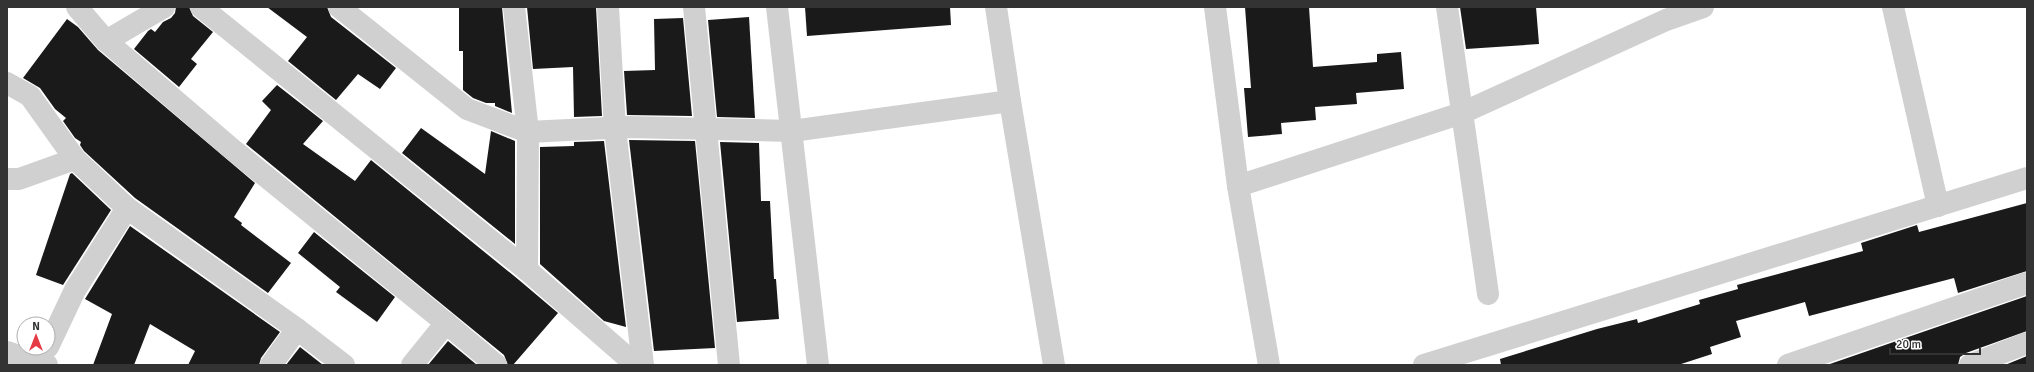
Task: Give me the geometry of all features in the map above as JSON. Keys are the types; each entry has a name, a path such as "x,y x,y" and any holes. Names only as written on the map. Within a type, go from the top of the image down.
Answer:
{"street":[{"path":"77,7 106,41 232,149 496,365"},
{"path":"106,41 164,7"},
{"path":"201,7 527,270 636,365"},
{"path":"339,7 467,109 528,132 615,129 630,127 792,131 1010,101"},
{"path":"514,7 528,132 527,270"},
{"path":"608,7 615,129 643,365"},
{"path":"694,7 729,365"},
{"path":"777,7 818,365"},
{"path":"996,7 1010,101 1054,365"},
{"path":"1215,7 1238,186 1269,365"},
{"path":"1447,7 1488,294"},
{"path":"1238,186 1462,113 1665,13 1703,7"},
{"path":"1893,7 1938,206"},
{"path":"7,83 30,96 75,159 126,208 297,329 344,365"},
{"path":"7,179 19,179 75,159"},
{"path":"1424,365 2027,178"},
{"path":"56,333 75,290 126,208"},
{"path":"1788,365 2027,283"},
{"path":"412,365 446,323"},
{"path":"271,365 297,329"},
{"path":"1970,365 2027,343"}],"building":[{"path":"176,7 189,7 193,16 213,32 191,59 197,64 179,87 134,49 148,31 151,29 155,32 163,22 171,18 175,13"},
{"path":"267,7 327,7 331,17 396,68 380,89 358,74 336,100 288,61 307,37"},
{"path":"459,7 502,7 512,113 495,106 495,103 486,103 473,98 463,90 463,51 459,51"},
{"path":"527,7 596,7 602,116 574,117 573,67 533,69"},
{"path":"805,7 950,7 951,25 807,36"},
{"path":"1245,7 1309,7 1313,67 1377,62 1377,54 1401,52 1404,89 1356,93 1357,104 1315,107 1316,120 1281,123 1282,134 1248,137 1244,88 1251,88"},
{"path":"1460,7 1536,7 1539,44 1466,49"},
{"path":"749,17 755,118 717,117 708,20"},
{"path":"683,18 692,116 627,115 624,71 655,70 654,19"},
{"path":"67,19 78,27 98,50 255,183 234,217 242,223 241,225 291,263 268,293 135,198 84,151 80,145 81,142 75,138 63,121 66,118 55,109 40,88 23,78"},
{"path":"277,85 323,121 303,144 355,181 371,160 558,313 513,365 508,365 504,355 246,144 271,110 262,101"},
{"path":"421,128 485,174 491,131 515,141 515,244 402,153"},
{"path":"629,140 695,141 715,348 654,351"},
{"path":"604,141 626,327 604,321 540,264 540,147 574,146 574,142"},
{"path":"720,142 759,143 761,201 770,201 774,279 776,279 779,319 737,322"},
{"path":"72,173 111,210 63,285 36,275 70,174"},
{"path":"2027,203 2027,271 1958,293 1954,278 1809,316 1805,302 1736,321 1741,337 1710,347 1712,354 1678,365 1501,365 1500,359 1597,329 1637,319 1638,323 1700,304 1699,300 1738,289 1737,285 1863,251 1861,243 1917,225 1919,232"},
{"path":"130,226 280,332 261,358 259,365 188,365 195,351 150,324 134,365 93,365 112,314 85,299"},
{"path":"314,232 395,297 377,322 336,292 340,287 298,253"},
{"path":"2027,296 2027,331 1966,353 1960,357 1958,365 1827,365"},
{"path":"448,341 477,365 428,365"},
{"path":"300,347 323,365 286,365"},
{"path":"2027,356 2027,365 2005,365"}]}
